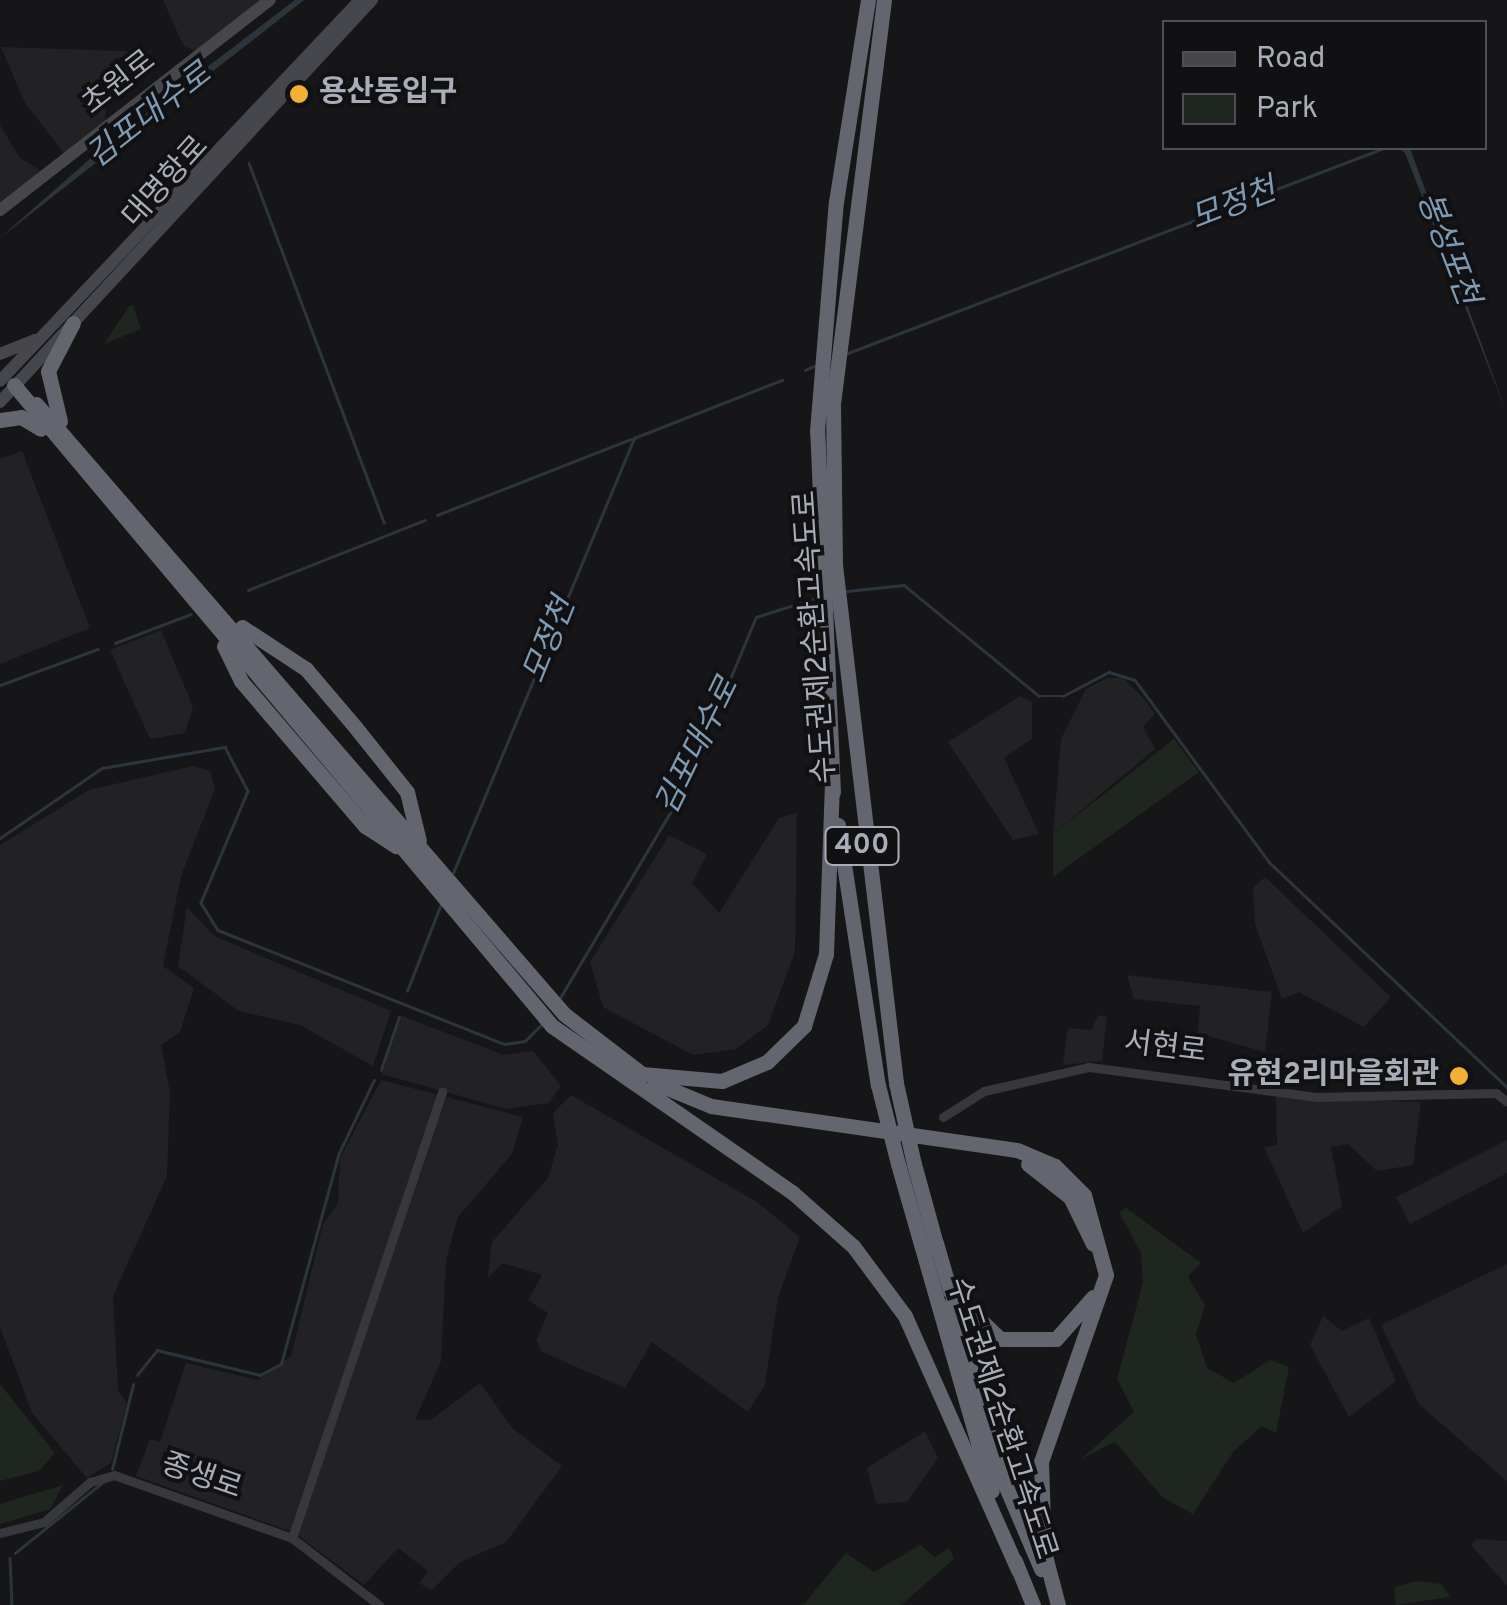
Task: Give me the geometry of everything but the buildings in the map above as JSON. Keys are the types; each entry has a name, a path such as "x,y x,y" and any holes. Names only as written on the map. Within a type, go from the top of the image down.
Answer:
{"highway":[{"name":"수도권제2순환고속도로","path":"868,0 823,338 827,388 827,566 821,612 832,782 878,1085 936,1243 998,1468 1057,1605"},
{"name":"수도권제2순환고속도로","path":"827,388 840,334 884,0"},
{"path":"58,432 48,371 69,319"},
{"path":"4,381 58,432 528,973 558,1020 642,1074 711,1106 1017,1150 1078,1188 1100,1231 1106,1275 1041,1462 1038,1508 1057,1605"},
{"path":"0,420 21,417 58,432"},
{"name":"수도권제2순환고속도로","path":"827,566 838,608 906,1164 934,1314 1033,1605"},
{"path":"224,624 306,669 344,714 407,792 424,875 518,988 625,1083 793,1193 885,1284 1018,1570"},
{"path":"224,624 241,682 365,826 418,850"},
{"path":"642,1074 722,1081 766,1062 804,1026 826,954 832,782"},
{"path":"625,1083 720,1117 1021,1160 1080,1212 1095,1252 1092,1299 1056,1339 1000,1339 950,1291 936,1243"}],"main road":[{"name":"초원로","path":"0,210 270,0"},
{"name":"대명항로","path":"69,319 360,0"},
{"name":"대명항로","path":"0,402 4,381 69,319 372,0"},
{"path":"0,354 69,319"}],"street":[{"name":"서현로","path":"943,1117 984,1092 1089,1067 1316,1097 1496,1093 1507,1102"},
{"path":"292,1538 442,1092"},
{"name":"종생로","path":"0,1533 44,1522 90,1482 114,1475 292,1538 380,1605"}],"shaded area":[{"path":"163,0 264,0 197,52 183,45"},
{"path":"1,47 151,52 105,100 106,121 64,153 25,103"},
{"path":"0,125 20,158 43,172 0,205"},
{"path":"22,451 90,628 0,664 0,459"},
{"path":"161,630 193,707 185,733 150,739 110,650"},
{"path":"1107,678 1123,678 1155,714 1143,727 1155,749 1053,834 1061,739 1086,689"},
{"path":"1020,696 1032,702 1032,739 1004,758 1039,834 1013,840 948,742"},
{"path":"193,766 210,771 215,789 181,876 163,966 194,988 180,1032 161,1045 170,1093 167,1176 113,1296 118,1390 127,1403 111,1463 87,1478 32,1413 0,1327 0,845 89,790"},
{"path":"797,813 795,952 768,1025 736,1049 693,1055 603,1007 590,962 669,835 707,854 692,883 719,913 779,818"},
{"path":"1265,877 1391,997 1364,1027 1299,992 1282,999 1255,924 1253,888"},
{"path":"187,907 214,936 391,1011 373,1066 300,1025 239,1011 178,966"},
{"path":"1127,975 1272,992 1265,1052 1198,1033 1200,1006 1134,999"},
{"path":"1098,1015 1107,1017 1102,1061 1063,1065 1068,1028 1091,1030"},
{"path":"402,1016 504,1055 533,1051 561,1086 549,1103 506,1109 382,1074"},
{"path":"381,1080 523,1117 512,1154 458,1217 446,1260 441,1361 415,1420 431,1420 480,1383 513,1429 562,1466 506,1542 460,1562 432,1590 419,1583 428,1571 398,1548 364,1585 295,1533 136,1476 150,1439 160,1442 186,1363 258,1380 291,1356 323,1224 338,1203 340,1158"},
{"path":"571,1095 757,1202 800,1237 778,1297 765,1385 748,1412 652,1342 625,1388 542,1352 536,1340 548,1313 528,1300 542,1275 503,1263 488,1277 492,1242 548,1178 558,1144 553,1113"},
{"path":"1276,1096 1421,1102 1413,1165 1377,1171 1348,1144 1331,1147 1342,1206 1303,1233 1264,1147 1277,1145"},
{"path":"1507,1140 1507,1173 1410,1224 1396,1197"},
{"path":"1507,1264 1507,1481 1419,1404 1381,1325"},
{"path":"1323,1316 1342,1331 1369,1318 1396,1381 1349,1417 1310,1345"},
{"path":"925,1431 938,1458 907,1502 876,1504 867,1468"},
{"path":"1476,1539 1507,1541 1507,1586 1471,1545"}],"green space":[{"path":"133,305 141,329 104,344 129,306"},
{"path":"1174,739 1199,772 1053,877 1053,834"},
{"path":"1126,1208 1201,1263 1188,1276 1205,1306 1196,1334 1207,1368 1234,1383 1270,1360 1289,1367 1276,1433 1262,1426 1233,1452 1193,1514 1162,1497 1115,1442 1081,1459 1134,1412 1117,1379 1143,1282 1141,1253 1119,1212"},
{"path":"0,1384 55,1453 39,1471 0,1481"},
{"path":"63,1485 50,1509 0,1524 0,1504"},
{"path":"920,1545 935,1557 949,1548 954,1559 901,1605 803,1605 846,1553 874,1572"},
{"path":"1416,1581 1441,1584 1450,1597 1396,1605 1394,1587"}],"water":[{"path":"295,0 304,0 0,238 109,142"},
{"name":"봉성포천","path":"1401,150 1411,150 1507,414"}],"waterway":[{"name":"모정천","path":"848,353 1379,150"},
{"path":"249,163 384,522"},
{"name":"모정천","path":"805,370 817,365"},
{"name":"모정천","path":"453,873 634,438 782,380"},
{"path":"437,515 631,439"},
{"path":"248,590 425,520"},
{"name":"김포대수로","path":"847,591 904,585 1039,696 1063,696 1109,672 1135,680 1269,862 1507,1087"},
{"name":"김포대수로","path":"560,998 684,789 756,617 819,597"},
{"path":"115,643 191,614"},
{"path":"0,685 98,649"},
{"name":"김포대수로","path":"0,838 102,768 225,747 248,791 201,903 218,930 504,1044 525,1041 541,1025"},
{"name":"모정천","path":"407,991 441,904"},
{"name":"모정천","path":"381,1070 399,1017"},
{"name":"모정천","path":"137,1375 157,1350 260,1375 281,1364 338,1155 374,1080"},
{"name":"모정천","path":"112,1469 133,1385"},
{"name":"모정천","path":"15,1553 103,1482"},
{"name":"모정천","path":"10,1558 12,1605"}],"place":[{"name":"용산동입구","path":"299,94"},
{"name":"유현2리마을회관","path":"1459,1076"}]}
